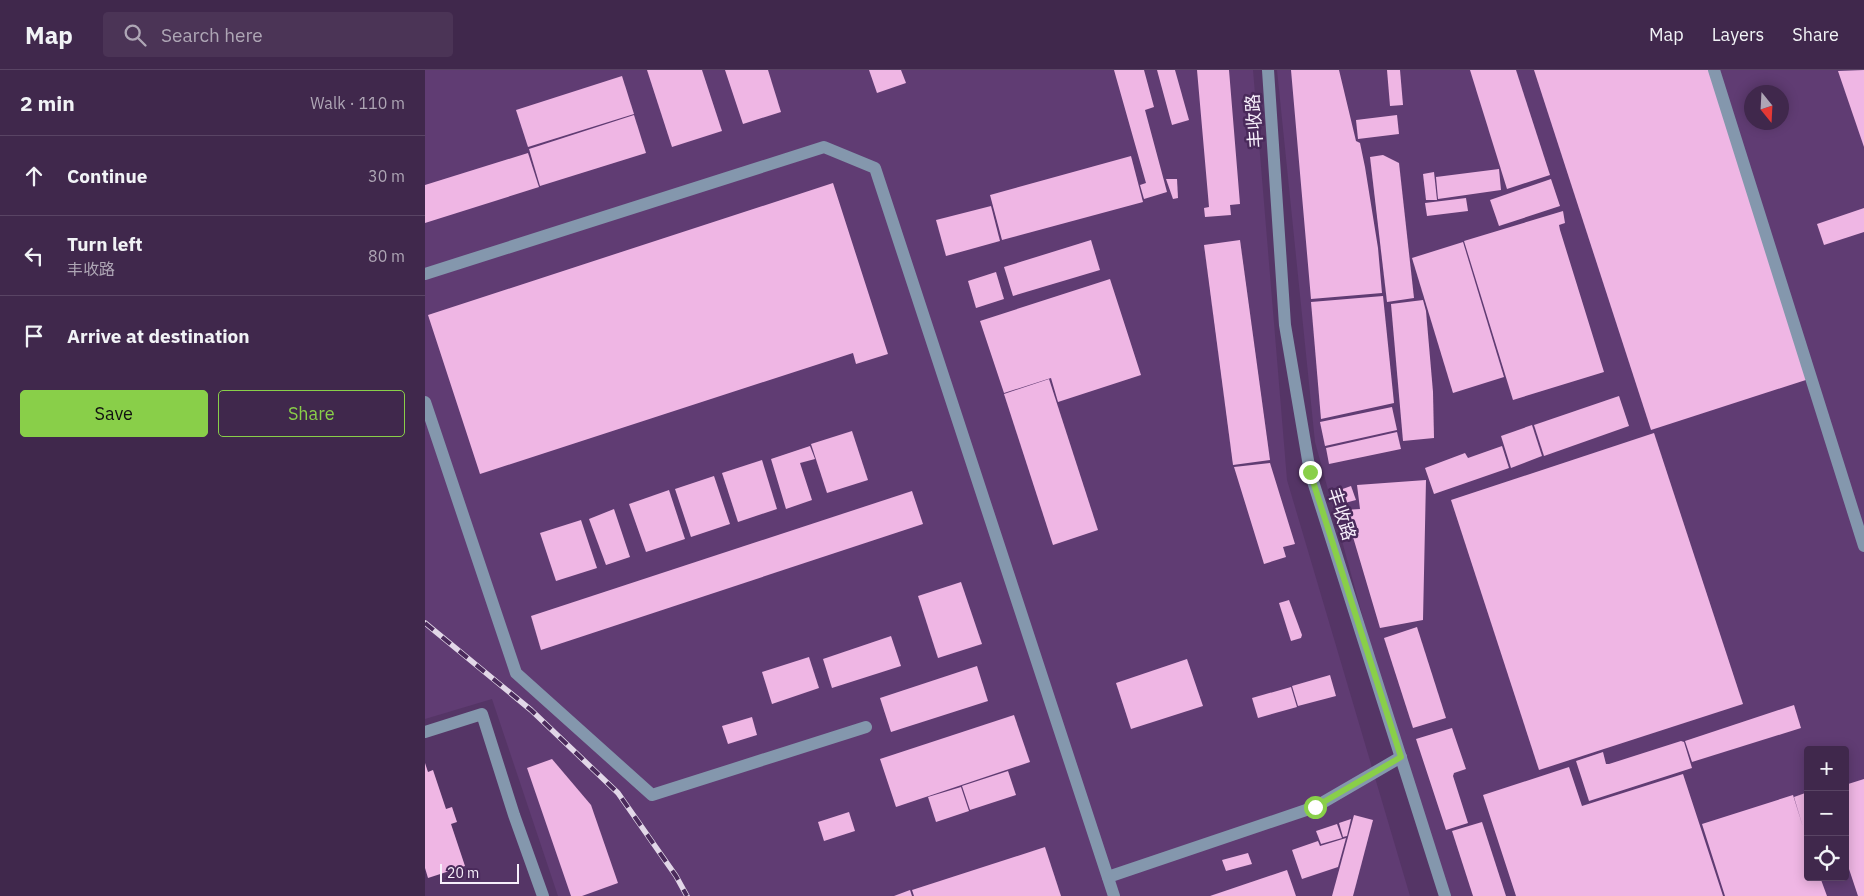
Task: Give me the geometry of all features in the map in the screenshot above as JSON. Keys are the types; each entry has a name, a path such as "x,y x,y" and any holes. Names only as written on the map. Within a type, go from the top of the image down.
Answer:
{"street":[{"name":"丰收路","path":"1268,70 1285,325 1310,472 1445,896"},
{"path":"1714,70 1864,546"},
{"path":"425,274 824,147 875,168 1114,896"},
{"path":"425,402 516,673 652,795 866,727"},
{"path":"425,732 482,714 514,815 543,896"},
{"path":"1108,877 1315,807 1401,757"}],"shaded area":[{"path":"425,70 1253,70 1287,480 1410,896 558,896 492,699 425,719"},
{"path":"1277,70 1864,70 1864,896 1451,896 1401,757 1315,442"}],"building":[{"path":"647,70 702,70 722,131 672,147"},
{"path":"725,70 768,70 781,112 743,124"},
{"path":"869,70 901,70 906,83 877,93"},
{"path":"1114,70 1144,70 1154,107 1145,110 1167,192 1144,199 1140,185 1146,183"},
{"path":"1157,70 1175,70 1189,120 1172,125"},
{"path":"1197,70 1229,70 1240,204 1230,205 1231,215 1205,217 1204,208 1209,207"},
{"path":"1291,70 1339,70 1356,141 1360,143 1365,167 1378,248 1382,293 1311,299"},
{"path":"1387,70 1400,70 1403,105 1390,106"},
{"path":"1470,70 1516,70 1550,175 1507,189"},
{"path":"1534,70 1712,70 1812,378 1651,430"},
{"path":"1864,70 1864,147 1838,71"},
{"path":"622,76 634,114 528,147 516,110"},
{"path":"634,115 646,153 540,186 529,149"},
{"path":"1397,115 1399,134 1358,139 1356,120"},
{"path":"528,153 539,187 425,223 425,185"},
{"path":"1383,155 1399,163 1414,298 1387,302 1370,157"},
{"path":"1131,156 1143,202 1002,240 990,195"},
{"path":"1499,169 1501,190 1438,199 1436,177"},
{"path":"1434,172 1437,200 1426,200 1423,174"},
{"path":"1166,179 1177,179 1178,198 1173,199"},
{"path":"1551,179 1560,206 1499,226 1490,200"},
{"path":"833,183 888,354 856,364 853,353 480,474 428,315"},
{"path":"1466,198 1468,211 1427,216 1425,203"},
{"path":"991,206 1000,241 946,256 936,220"},
{"path":"1864,208 1864,232 1824,245 1817,224"},
{"path":"1563,211 1565,223 1559,225 1560,230 1604,372 1513,400 1464,241"},
{"path":"1091,240 1100,270 1013,296 1004,267"},
{"path":"1240,240 1270,460 1233,465 1204,245"},
{"path":"1463,242 1504,377 1453,393 1412,258"},
{"path":"996,272 1004,299 976,308 968,281"},
{"path":"1110,279 1141,375 1058,402 1051,378 1004,393 980,321"},
{"path":"1383,296 1394,403 1321,419 1311,302"},
{"path":"1423,300 1426,311 1433,392 1434,438 1403,441 1391,304"},
{"path":"1049,379 1098,530 1053,545 1004,394"},
{"path":"1619,396 1629,426 1544,456 1534,425"},
{"path":"1392,407 1397,430 1325,446 1320,422"},
{"path":"1532,425 1542,456 1511,468 1501,436"},
{"path":"852,431 868,480 827,493 811,444"},
{"path":"1397,432 1401,449 1329,464 1326,448"},
{"path":"1654,433 1743,704 1539,770 1451,500"},
{"path":"810,446 815,459 800,463 812,500 786,509 771,459"},
{"path":"1502,446 1509,468 1434,494 1425,468 1465,453 1468,458"},
{"path":"762,460 777,509 738,522 722,473"},
{"path":"1270,463 1295,544 1283,547 1286,557 1264,564 1234,467"},
{"path":"714,476 730,524 691,537 675,489"},
{"path":"1426,480 1423,620 1380,628 1345,510 1360,509 1357,485"},
{"path":"1351,486 1356,500 1341,504 1337,491"},
{"path":"669,490 685,539 646,552 629,504"},
{"path":"912,491 923,524 541,650 531,616"},
{"path":"614,509 630,557 606,565 589,519"},
{"path":"581,520 597,568 556,581 540,533"},
{"path":"961,582 982,644 938,658 918,596"},
{"path":"1289,600 1302,635 1301,638 1291,641 1279,603"},
{"path":"1417,627 1446,718 1413,728 1384,638"},
{"path":"891,636 901,666 832,688 823,659"},
{"path":"809,657 819,688 772,704 762,672"},
{"path":"1187,659 1203,706 1131,729 1116,683"},
{"path":"977,666 988,701 891,732 880,698"},
{"path":"1330,675 1336,696 1298,706 1292,686"},
{"path":"1291,687 1297,707 1258,718 1252,698"},
{"path":"1794,705 1801,728 1692,762 1685,741"},
{"path":"1014,715 1030,762 896,807 880,759"},
{"path":"752,717 757,735 728,744 722,726"},
{"path":"1452,728 1466,769 1454,773 1453,776 1468,823 1446,830 1416,739"},
{"path":"1681,741 1684,742 1692,768 1589,801 1576,761 1603,752 1606,764 1609,764"},
{"path":"552,759 591,805 618,883 582,896 571,896 527,768"},
{"path":"425,763 428,772 433,770 446,809 452,807 457,822 451,824 465,866 428,878 425,868"},
{"path":"1569,767 1582,806 1683,774 1723,896 1516,896 1483,795"},
{"path":"1008,771 1016,795 970,810 962,786"},
{"path":"1864,779 1864,896 1858,896 1849,869 1849,784"},
{"path":"961,787 969,811 936,822 928,797"},
{"path":"1804,793 1804,881 1821,881 1827,896 1725,896 1702,824 1793,795 1803,827 1794,797"},
{"path":"849,812 855,831 824,841 818,822"},
{"path":"1354,815 1373,820 1353,896 1332,896"},
{"path":"1351,819 1347,836 1343,837 1339,823"},
{"path":"1482,822 1506,896 1473,896 1452,831"},
{"path":"1337,824 1342,838 1321,844 1316,831"},
{"path":"1346,838 1338,867 1302,879 1292,850 1318,841 1320,846"},
{"path":"1045,847 1061,896 914,896 912,890"},
{"path":"1248,853 1252,864 1226,871 1222,860"},
{"path":"1287,870 1296,896 1210,896"},
{"path":"910,890 912,896 894,896"}],"railway":[{"path":"425,623 531,710 618,793 676,876 687,896"}],"route":[{"path":"1310,472 1401,757 1315,807"}]}
